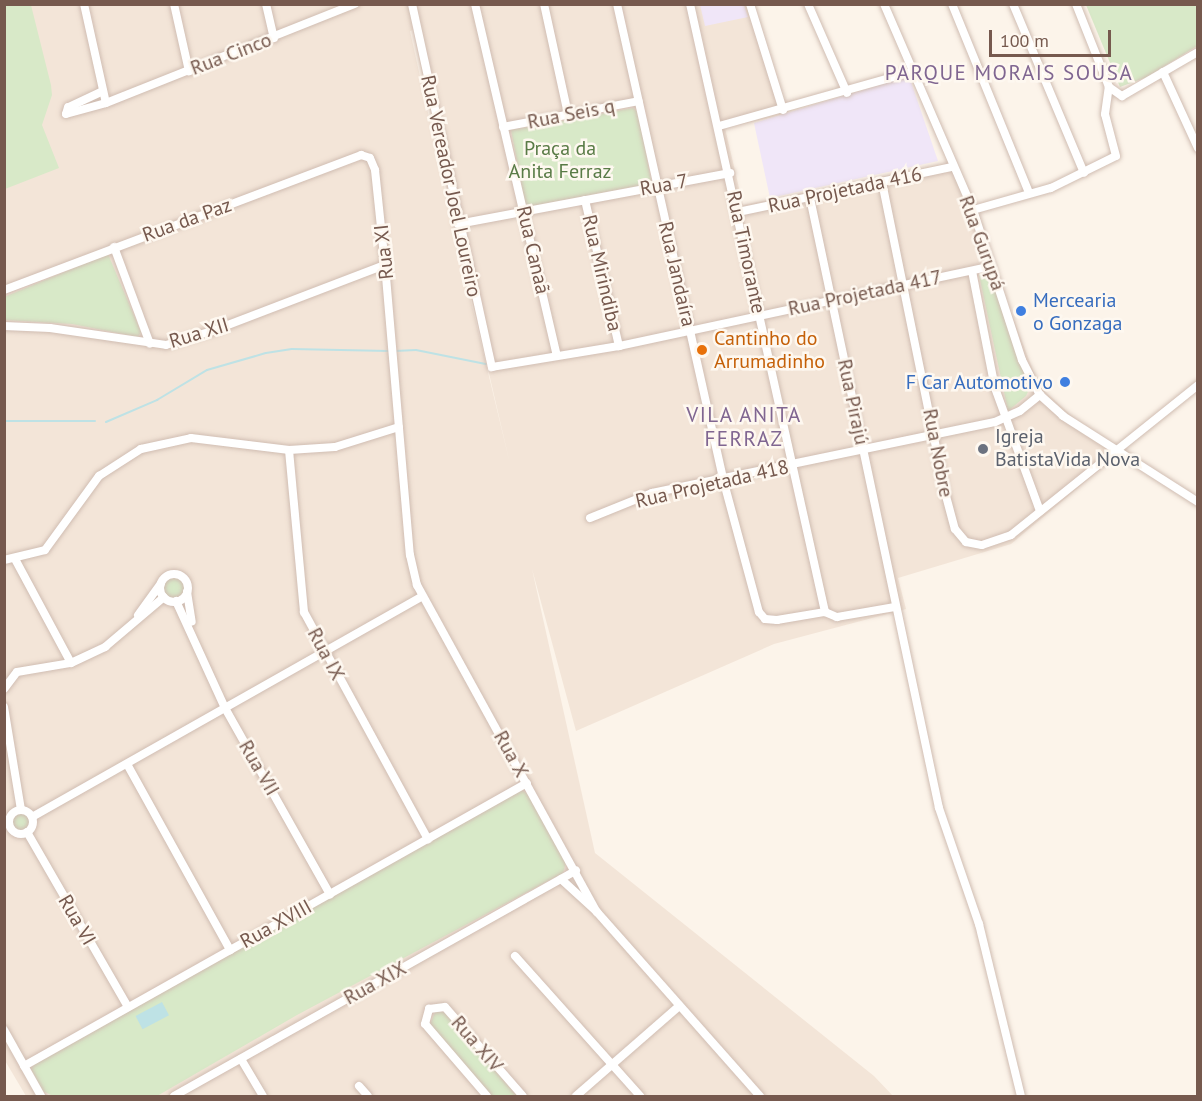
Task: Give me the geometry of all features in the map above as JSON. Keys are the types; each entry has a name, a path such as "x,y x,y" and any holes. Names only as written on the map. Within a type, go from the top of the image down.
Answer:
{"street":[{"path":"84,4 106,103"},
{"path":"174,4 189,71"},
{"path":"266,4 274,38"},
{"name":"Rua Cinco","path":"103,91 65,111 70,115 106,103 355,4"},
{"name":"Rua Vereador Joel Loureiro","path":"412,4 458,224 492,367"},
{"name":"Rua Canaã","path":"475,4 557,355"},
{"path":"544,4 568,114"},
{"name":"Rua Jandaíra","path":"617,4 723,479 759,612 765,619 777,620 824,608"},
{"name":"Rua Timorante","path":"690,4 730,173 824,608"},
{"path":"750,4 783,110"},
{"path":"808,4 847,93"},
{"name":"Rua Gurupá","path":"884,4 952,167 973,210 1022,360 1040,395 1115,451 1197,502"},
{"path":"952,4 1029,194"},
{"path":"1013,4 1084,173"},
{"path":"973,210 1029,194 1084,173 1114,158 1116,148 1105,114 1109,87 1076,4"},
{"path":"1109,87 1122,96 1197,52"},
{"path":"718,126 847,93 911,72"},
{"path":"1163,72 1197,148"},
{"name":"Rua Seis q","path":"502,127 639,101"},
{"name":"Rua da Paz","path":"4,290 361,155 370,158"},
{"name":"Rua XI","path":"370,158 375,170 393,352"},
{"name":"Rua Projetada 416","path":"738,212 952,167"},
{"name":"Rua 7","path":"458,224 730,173"},
{"name":"Rua Nobre","path":"882,182 953,523 966,542 982,545 1001,539 1040,511 1197,385"},
{"name":"Rua Pirajú","path":"810,198 939,808 973,903 1021,1096"},
{"name":"Rua Mirindiba","path":"585,200 619,346"},
{"path":"114,247 150,344"},
{"name":"Rua XII","path":"4,326 50,328 150,344 183,342 385,265"},
{"name":"Rua Projetada 417","path":"492,367 619,346 689,328 991,266"},
{"path":"972,271 1004,419 1040,511"},
{"name":"Rua X","path":"393,352 410,555 422,596 576,870 597,912 760,1096"},
{"name":"Rua Projetada 418","path":"590,518 652,493 793,466 1004,419 1040,395"},
{"path":"4,560 15,559 50,547 83,493 99,476 141,449 191,438 289,450 336,447 399,427"},
{"name":"Rua IX","path":"289,450 302,603 324,654 428,838"},
{"path":"15,559 71,663"},
{"path":"134,621 161,582 167,576 178,575 186,583 194,639"},
{"path":"161,582 164,597"},
{"path":"176,601 187,592"},
{"path":"32,817 324,654 422,596"},
{"path":"4,689 17,672 71,663 105,647 164,597"},
{"path":"164,597 176,601 194,639"},
{"path":"824,608 837,617 895,607"},
{"name":"Rua VII","path":"194,639 225,708 330,894"},
{"path":"4,707 21,810 32,817"},
{"path":"128,764 230,950"},
{"name":"Rua XVIII","path":"24,1066 527,783"},
{"path":"21,810 11,815 8,828 19,833 27,832 32,827 32,817"},
{"name":"Rua VI","path":"27,832 128,1008"},
{"name":"Rua XIX","path":"174,1096 576,870"},
{"path":"561,879 597,912"},
{"path":"515,956 640,1096"},
{"path":"576,1096 678,1006"},
{"name":"Rua XIV","path":"487,1096 425,1024 429,1009 445,1007 523,1096"},
{"path":"4,1030 39,1096"},
{"path":"241,1059 263,1096"},
{"path":"359,1086 368,1096"}],"shaded area":[{"path":"4,5 747,5 783,115 725,128 743,205 954,162 1039,386 1116,456 1011,544 898,578 906,609 774,644 576,731 532,569 595,853 874,1076 893,1096 26,1096 4,1059","holes":["413,30 455,227 510,464 453,226 410,31"]},
{"path":"700,5 744,5 748,17 705,26"},
{"path":"909,76 938,161 770,198 754,123"}],"green space":[{"path":"5,4 31,5 52,95 42,125 59,168 5,189"},
{"path":"1086,5 1197,5 1197,46 1147,77 1120,87"},
{"name":"Praça da Anita Ferraz","path":"633,108 638,112 651,180 648,184 531,206 525,203 511,130"},
{"path":"108,254 141,332 138,337 72,324 5,320 4,297"},
{"path":"991,271 1031,385 1026,396 1008,411 979,275"},
{"path":"174,577 182,580 185,588 182,596 174,599 166,596 163,588 166,580"},
{"path":"521,790 528,794 566,862 563,873 297,1015 157,1096 53,1096 43,1091 31,1069 35,1063"},
{"path":"21,812 28,815 31,822 28,829 21,832 14,829 11,822 14,815"},
{"path":"435,1012 444,1012 517,1096 490,1096 430,1025"}],"water":[{"path":"162,1002 169,1015 143,1029 136,1016"}],"waterway":[{"path":"106,422 157,400 207,370 266,353 292,349 389,351"},
{"path":"395,351 416,350 486,364"},
{"path":"4,421 95,421"}],"place":[{"name":"Mercearia o Gonzaga","path":"1021,311"},
{"name":"Cantinho do Arrumadinho","path":"702,350"},
{"name":"F Car Automotivo","path":"1065,382"},
{"name":"Igreja BatistaVida Nova","path":"983,449"}],"district":[{"name":"PARQUE MORAIS SOUSA","path":"1009,73"},
{"name":"VILA ANITA FERRAZ","path":"744,427"}]}
